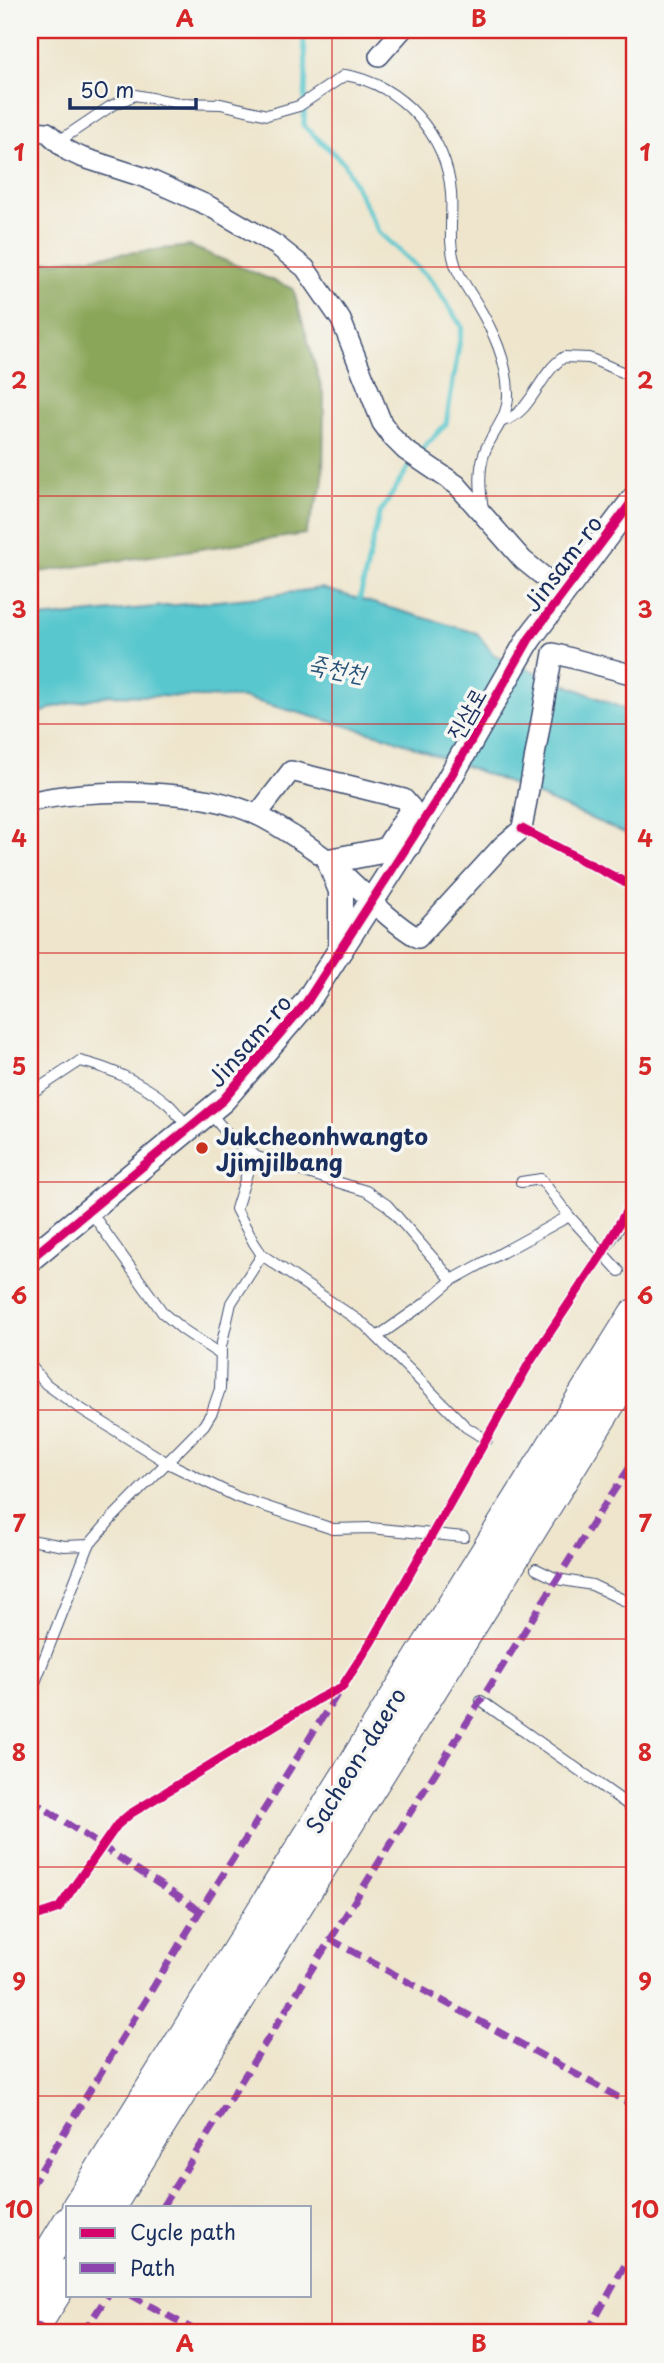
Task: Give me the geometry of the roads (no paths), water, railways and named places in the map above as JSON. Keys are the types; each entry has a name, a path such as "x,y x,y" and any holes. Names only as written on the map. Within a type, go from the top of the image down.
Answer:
{"main road":[{"name":"Sacheon-daero","path":"78,2206 634,1314"},
{"name":"Sacheon-daero","path":"111,2206 634,1365"},
{"path":"30,2284 66,2225"},
{"path":"38,2325 66,2277"}],"street":[{"path":"379,55 402,30"},
{"path":"30,131 47,132 80,158 146,178 209,206 276,245 305,268 341,320 382,423 405,450 457,485 523,560 564,593"},
{"name":"Jinsam-ro","path":"526,645 634,499"},
{"path":"526,645 552,662 634,675"},
{"name":"진삼로","path":"440,795 526,645"},
{"path":"30,802 78,793 134,793 188,797 257,814 329,861 372,902 418,938 503,845 522,829 552,662"},
{"path":"257,814 291,771 404,799 411,807 383,851"},
{"name":"Jinsam-ro","path":"30,1259 189,1129 231,1091 306,1003 440,795"},
{"path":"329,861 408,846"},
{"path":"329,861 341,891 341,950"}],"lane":[{"path":"59,141 111,106 135,95 179,103 220,104 267,115 299,106 345,75 361,78 389,90 404,103 426,127 444,158 451,191 450,228 454,260 491,329 502,358 508,392 503,421 481,464 484,516"},
{"path":"503,421 520,414 549,370 564,358 589,358 634,377"},
{"path":"30,1094 80,1061 97,1065 140,1085 168,1104 189,1129"},
{"path":"209,1112 233,1140 253,1154 275,1164 366,1191 387,1205 452,1280"},
{"path":"253,1154 236,1209 262,1255 365,1325 466,1427 487,1440"},
{"path":"521,1182 541,1179 569,1216 620,1271"},
{"path":"602,1254 634,1205"},
{"path":"90,1210 163,1313 221,1356"},
{"path":"377,1337 424,1304 452,1280 569,1216"},
{"path":"30,1695 89,1545 204,1425 212,1412 220,1389 221,1356 231,1303 262,1255"},
{"path":"30,1365 46,1384 78,1408 166,1462 237,1497 333,1529 435,1533 464,1537"},
{"path":"30,1540 64,1546 89,1545"},
{"path":"536,1569 557,1579 592,1585 634,1605"},
{"path":"481,1701 634,1809"}],"water":[{"name":"죽천천","path":"321,588 477,633 494,655 634,713 634,837 494,777 388,737 244,698 109,695 54,707 30,718 30,619 260,597"}],"waterway":[{"path":"300,30 306,63 304,126 344,163 379,232 432,281 462,327 446,424 419,452"},
{"path":"358,606 379,515 413,460"}],"place":[{"name":"Jukcheonhwangto Jjimjilbang","path":"202,1148"}]}
